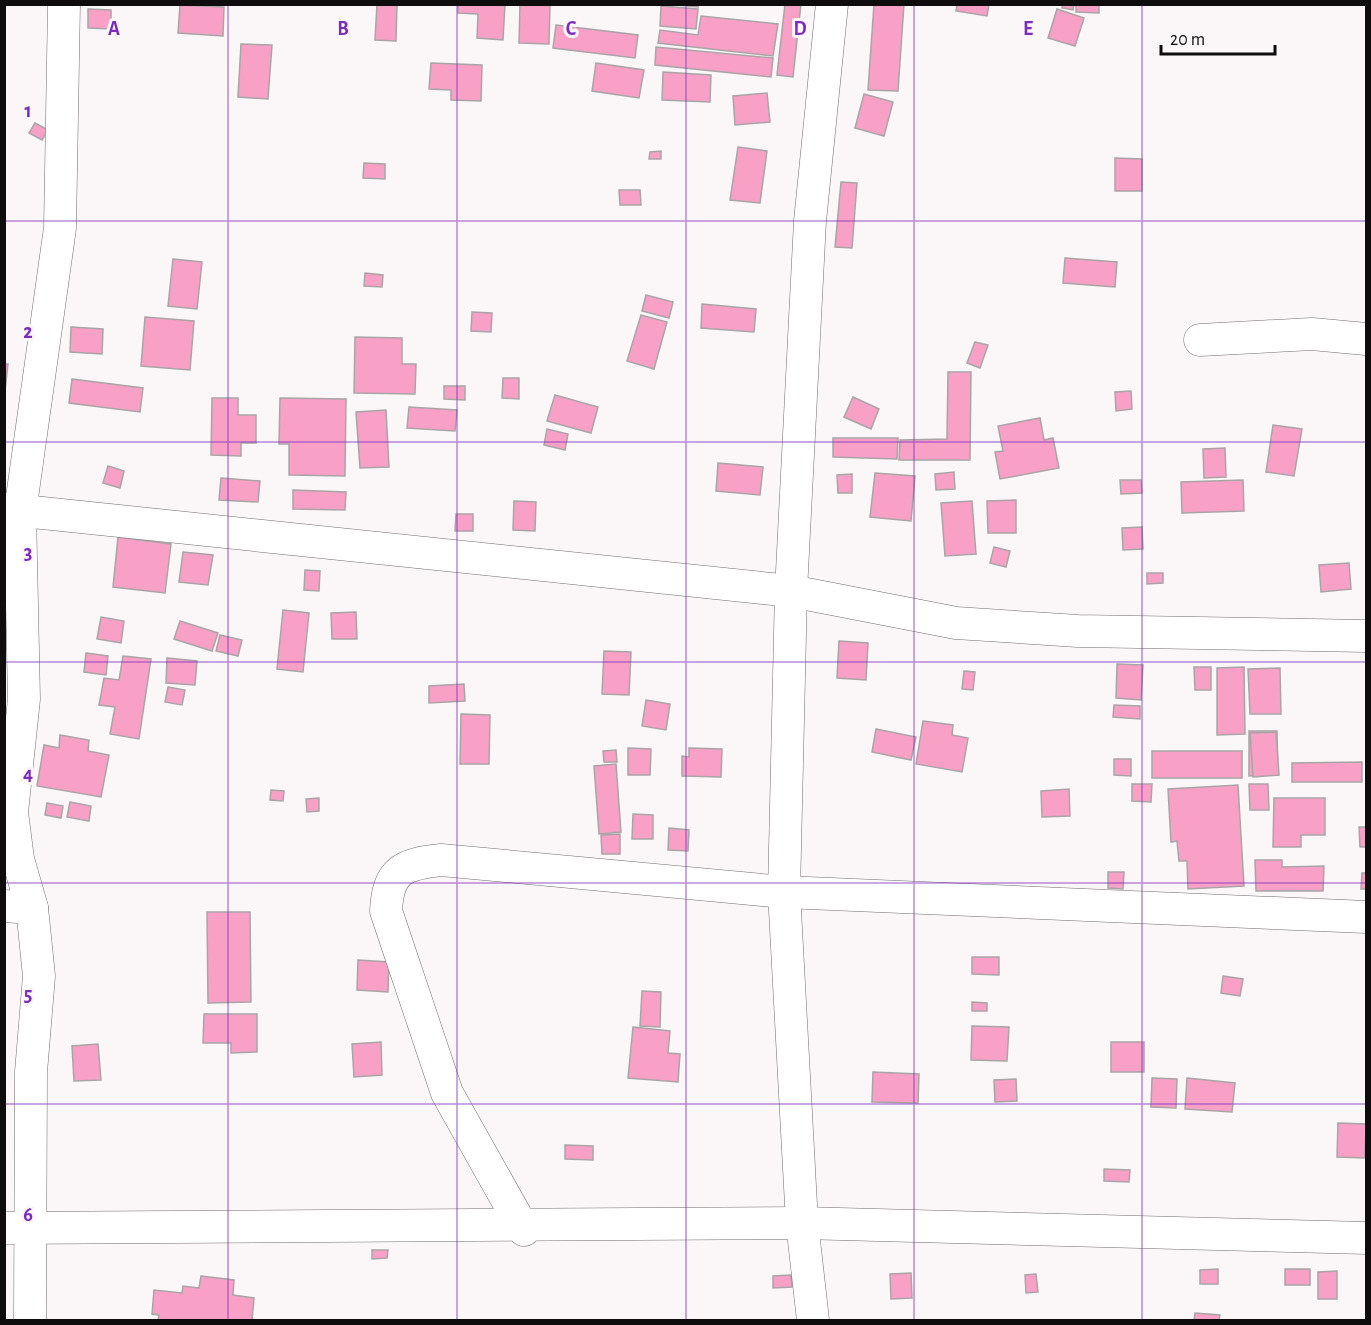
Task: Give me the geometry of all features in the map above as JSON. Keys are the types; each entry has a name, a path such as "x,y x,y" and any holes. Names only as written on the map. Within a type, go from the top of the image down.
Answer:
{"street":[{"path":"30,1320 18,1227 39,976 19,907 18,859 12,812 24,699 12,511 60,228 64,4"},
{"path":"813,1320 802,1223 784,892 791,591 810,221 832,4"},
{"path":"1200,339 1312,334 1366,339"},
{"path":"12,511 791,591 956,623 1078,631 1366,636"},
{"path":"524,1230 447,1093 386,911 387,890 397,872 419,862 441,860 784,892 1366,917"},
{"path":"18,1227 802,1223 1366,1238"}],"building":[{"path":"377,4 397,4 396,41 375,40"},
{"path":"458,4 505,4 503,40 477,38 478,14 458,13"},
{"path":"520,4 550,4 549,44 519,43"},
{"path":"666,4 698,4 698,7"},
{"path":"785,4 801,4 793,77 777,75"},
{"path":"874,4 904,4 898,91 868,90"},
{"path":"957,4 989,4 987,16 956,11"},
{"path":"1063,4 1074,4 1073,10 1062,8"},
{"path":"1076,4 1099,4 1099,13 1076,12"},
{"path":"180,5 224,7 223,36 178,33"},
{"path":"661,6 698,9 696,29 660,26"},
{"path":"88,9 111,10 111,29 88,28"},
{"path":"1057,9 1084,18 1075,46 1048,38"},
{"path":"701,16 778,24 773,56 658,43 660,30 698,35"},
{"path":"556,25 638,35 635,58 553,48"},
{"path":"241,44 272,45 268,99 238,97"},
{"path":"656,47 773,58 771,77 655,65"},
{"path":"431,63 482,65 481,101 451,100 451,90 429,89"},
{"path":"596,63 644,70 639,98 592,91"},
{"path":"663,72 711,75 710,102 662,100"},
{"path":"767,93 770,122 735,125 733,96"},
{"path":"864,94 893,102 884,136 855,128"},
{"path":"35,123 48,130 42,140 29,133"},
{"path":"738,147 767,151 760,203 730,200"},
{"path":"661,151 661,159 649,159 650,152"},
{"path":"1115,158 1142,159 1142,191 1115,191"},
{"path":"364,163 385,164 385,179 363,178"},
{"path":"841,182 857,183 852,248 835,247"},
{"path":"619,190 640,190 641,205 620,205"},
{"path":"1065,258 1117,262 1115,287 1063,283"},
{"path":"173,259 202,262 197,309 168,306"},
{"path":"365,273 383,275 382,287 364,286"},
{"path":"646,295 673,302 669,318 642,311"},
{"path":"702,304 756,309 754,332 701,328"},
{"path":"472,312 492,313 491,332 471,331"},
{"path":"641,315 667,322 654,369 627,361"},
{"path":"145,317 194,321 190,370 141,366"},
{"path":"71,327 103,329 102,354 70,352"},
{"path":"355,337 402,338 402,364 416,364 415,394 354,393"},
{"path":"975,342 988,345 980,368 967,363"},
{"path":"4,364 8,364 5,391 4,391"},
{"path":"948,372 971,372 970,460 899,460 900,440 947,439"},
{"path":"503,378 519,378 519,399 502,398"},
{"path":"72,379 143,388 140,412 69,403"},
{"path":"444,386 465,386 465,400 444,399"},
{"path":"1131,391 1132,409 1116,411 1115,392"},
{"path":"555,395 598,407 591,433 547,421"},
{"path":"853,397 879,409 871,429 844,417"},
{"path":"212,398 238,398 238,415 256,415 256,443 241,443 241,456 211,455"},
{"path":"280,398 346,399 345,476 289,475 289,444 279,444"},
{"path":"409,407 457,410 455,431 407,428"},
{"path":"386,410 389,467 360,468 356,412"},
{"path":"1040,418 1044,440 1053,438 1059,468 1000,479 995,452 1003,451 998,426"},
{"path":"1273,425 1302,429 1294,476 1266,472"},
{"path":"547,429 568,434 565,450 544,445"},
{"path":"833,438 898,438 897,459 833,457"},
{"path":"1225,448 1226,477 1204,478 1203,449"},
{"path":"718,463 763,467 760,495 716,491"},
{"path":"108,466 124,471 120,488 103,483"},
{"path":"954,472 955,489 936,490 935,474"},
{"path":"875,473 915,476 911,521 870,517"},
{"path":"852,474 852,493 838,493 837,475"},
{"path":"221,478 260,481 258,502 219,500"},
{"path":"1120,480 1141,480 1142,493 1121,494"},
{"path":"1243,480 1244,511 1182,513 1181,482"},
{"path":"293,490 346,492 345,510 293,509"},
{"path":"1016,500 1016,533 988,533 987,501"},
{"path":"514,501 536,502 535,531 513,530"},
{"path":"972,501 976,554 945,556 941,503"},
{"path":"456,514 473,514 473,531 455,531"},
{"path":"1142,527 1143,549 1123,550 1122,528"},
{"path":"118,537 171,544 165,593 113,587"},
{"path":"994,547 1010,551 1006,567 990,563"},
{"path":"183,552 213,555 208,585 179,582"},
{"path":"1349,563 1351,589 1321,592 1319,565"},
{"path":"305,570 320,571 319,591 304,590"},
{"path":"1147,573 1163,573 1163,583 1147,584"},
{"path":"283,610 309,613 303,672 277,669"},
{"path":"356,612 357,639 332,639 331,613"},
{"path":"101,617 124,621 121,643 97,639"},
{"path":"180,621 218,633 212,651 174,639"},
{"path":"220,635 242,640 238,656 216,651"},
{"path":"839,641 868,643 866,680 837,678"},
{"path":"604,651 631,652 629,695 602,694"},
{"path":"86,653 108,656 106,675 84,672"},
{"path":"123,656 151,659 139,739 110,734 115,707 99,705 104,678 119,680"},
{"path":"167,658 197,661 195,685 166,683"},
{"path":"1117,664 1143,665 1141,700 1116,698"},
{"path":"1194,667 1211,667 1211,690 1195,690"},
{"path":"1244,667 1245,734 1217,735 1217,668"},
{"path":"1280,668 1281,714 1250,714 1248,669"},
{"path":"964,671 975,672 973,690 962,689"},
{"path":"464,684 465,701 429,703 429,686"},
{"path":"168,687 185,690 182,705 165,702"},
{"path":"646,700 670,704 666,730 642,726"},
{"path":"1114,705 1140,706 1140,719 1113,717"},
{"path":"461,714 490,715 489,764 460,764"},
{"path":"923,721 953,725 952,735 968,738 962,772 916,764"},
{"path":"876,729 916,737 911,760 872,752"},
{"path":"1249,731 1277,731 1278,775 1249,776"},
{"path":"1276,732 1279,775 1253,777 1250,733"},
{"path":"60,735 89,740 88,751 109,755 101,797 37,786 44,745 59,748"},
{"path":"628,748 651,749 650,775 628,775"},
{"path":"689,748 722,749 721,777 682,776 682,756 689,757"},
{"path":"616,750 617,762 604,762 603,751"},
{"path":"1152,751 1242,751 1242,778 1152,778"},
{"path":"1114,759 1131,759 1131,776 1114,775"},
{"path":"1362,762 1362,782 1292,782 1292,763"},
{"path":"616,764 621,832 599,834 594,766"},
{"path":"1132,784 1152,784 1151,802 1132,801"},
{"path":"1249,784 1268,784 1269,810 1250,810"},
{"path":"1238,785 1244,886 1188,889 1187,861 1179,861 1177,841 1171,842 1168,789"},
{"path":"1069,789 1070,816 1042,817 1041,791"},
{"path":"271,790 284,791 283,801 270,800"},
{"path":"319,798 319,811 307,812 306,799"},
{"path":"1274,798 1325,798 1325,835 1301,835 1301,847 1273,847"},
{"path":"70,802 91,806 89,821 67,817"},
{"path":"47,803 63,806 61,818 45,815"},
{"path":"633,814 653,815 653,839 632,839"},
{"path":"1359,827 1366,827 1366,847 1360,847"},
{"path":"669,828 689,830 688,851 668,850"},
{"path":"620,834 620,854 602,854 601,835"},
{"path":"1255,860 1282,860 1282,867 1324,866 1323,891 1256,891"},
{"path":"1108,872 1124,872 1123,889 1108,888"},
{"path":"1362,873 1366,873 1366,889 1361,889"},
{"path":"207,912 250,912 251,1002 208,1003"},
{"path":"972,957 999,957 999,975 972,974"},
{"path":"358,960 389,962 388,992 357,990"},
{"path":"1223,976 1243,979 1240,996 1221,993"},
{"path":"642,991 661,992 660,1027 640,1026"},
{"path":"972,1002 987,1003 987,1011 972,1011"},
{"path":"204,1014 257,1014 257,1052 231,1053 231,1043 203,1043"},
{"path":"972,1026 1009,1027 1007,1061 971,1060"},
{"path":"633,1027 670,1031 668,1053 680,1054 678,1082 628,1078"},
{"path":"381,1042 382,1075 354,1077 352,1044"},
{"path":"1111,1042 1144,1042 1144,1072 1111,1072"},
{"path":"98,1044 101,1080 74,1081 72,1046"},
{"path":"873,1072 919,1074 918,1103 872,1102"},
{"path":"1152,1078 1177,1079 1176,1108 1151,1107"},
{"path":"1187,1078 1235,1083 1232,1112 1185,1109"},
{"path":"1016,1079 1017,1101 995,1102 994,1080"},
{"path":"1338,1123 1366,1124 1365,1158 1337,1157"},
{"path":"565,1145 593,1146 593,1160 565,1159"},
{"path":"1104,1169 1130,1170 1129,1182 1104,1181"},
{"path":"372,1250 388,1250 387,1258 372,1259"},
{"path":"1218,1269 1218,1284 1200,1284 1200,1270"},
{"path":"1285,1269 1310,1269 1310,1285 1285,1285"},
{"path":"1337,1271 1337,1299 1318,1299 1318,1272"},
{"path":"911,1273 912,1298 891,1299 890,1274"},
{"path":"1036,1274 1038,1292 1026,1293 1025,1275"},
{"path":"791,1275 792,1287 773,1288 773,1276"},
{"path":"201,1276 234,1280 233,1295 254,1298 252,1320 158,1320 159,1315 152,1314 154,1290 182,1293 183,1286 199,1288"},
{"path":"1195,1313 1220,1315 1219,1320 1194,1320"}]}
